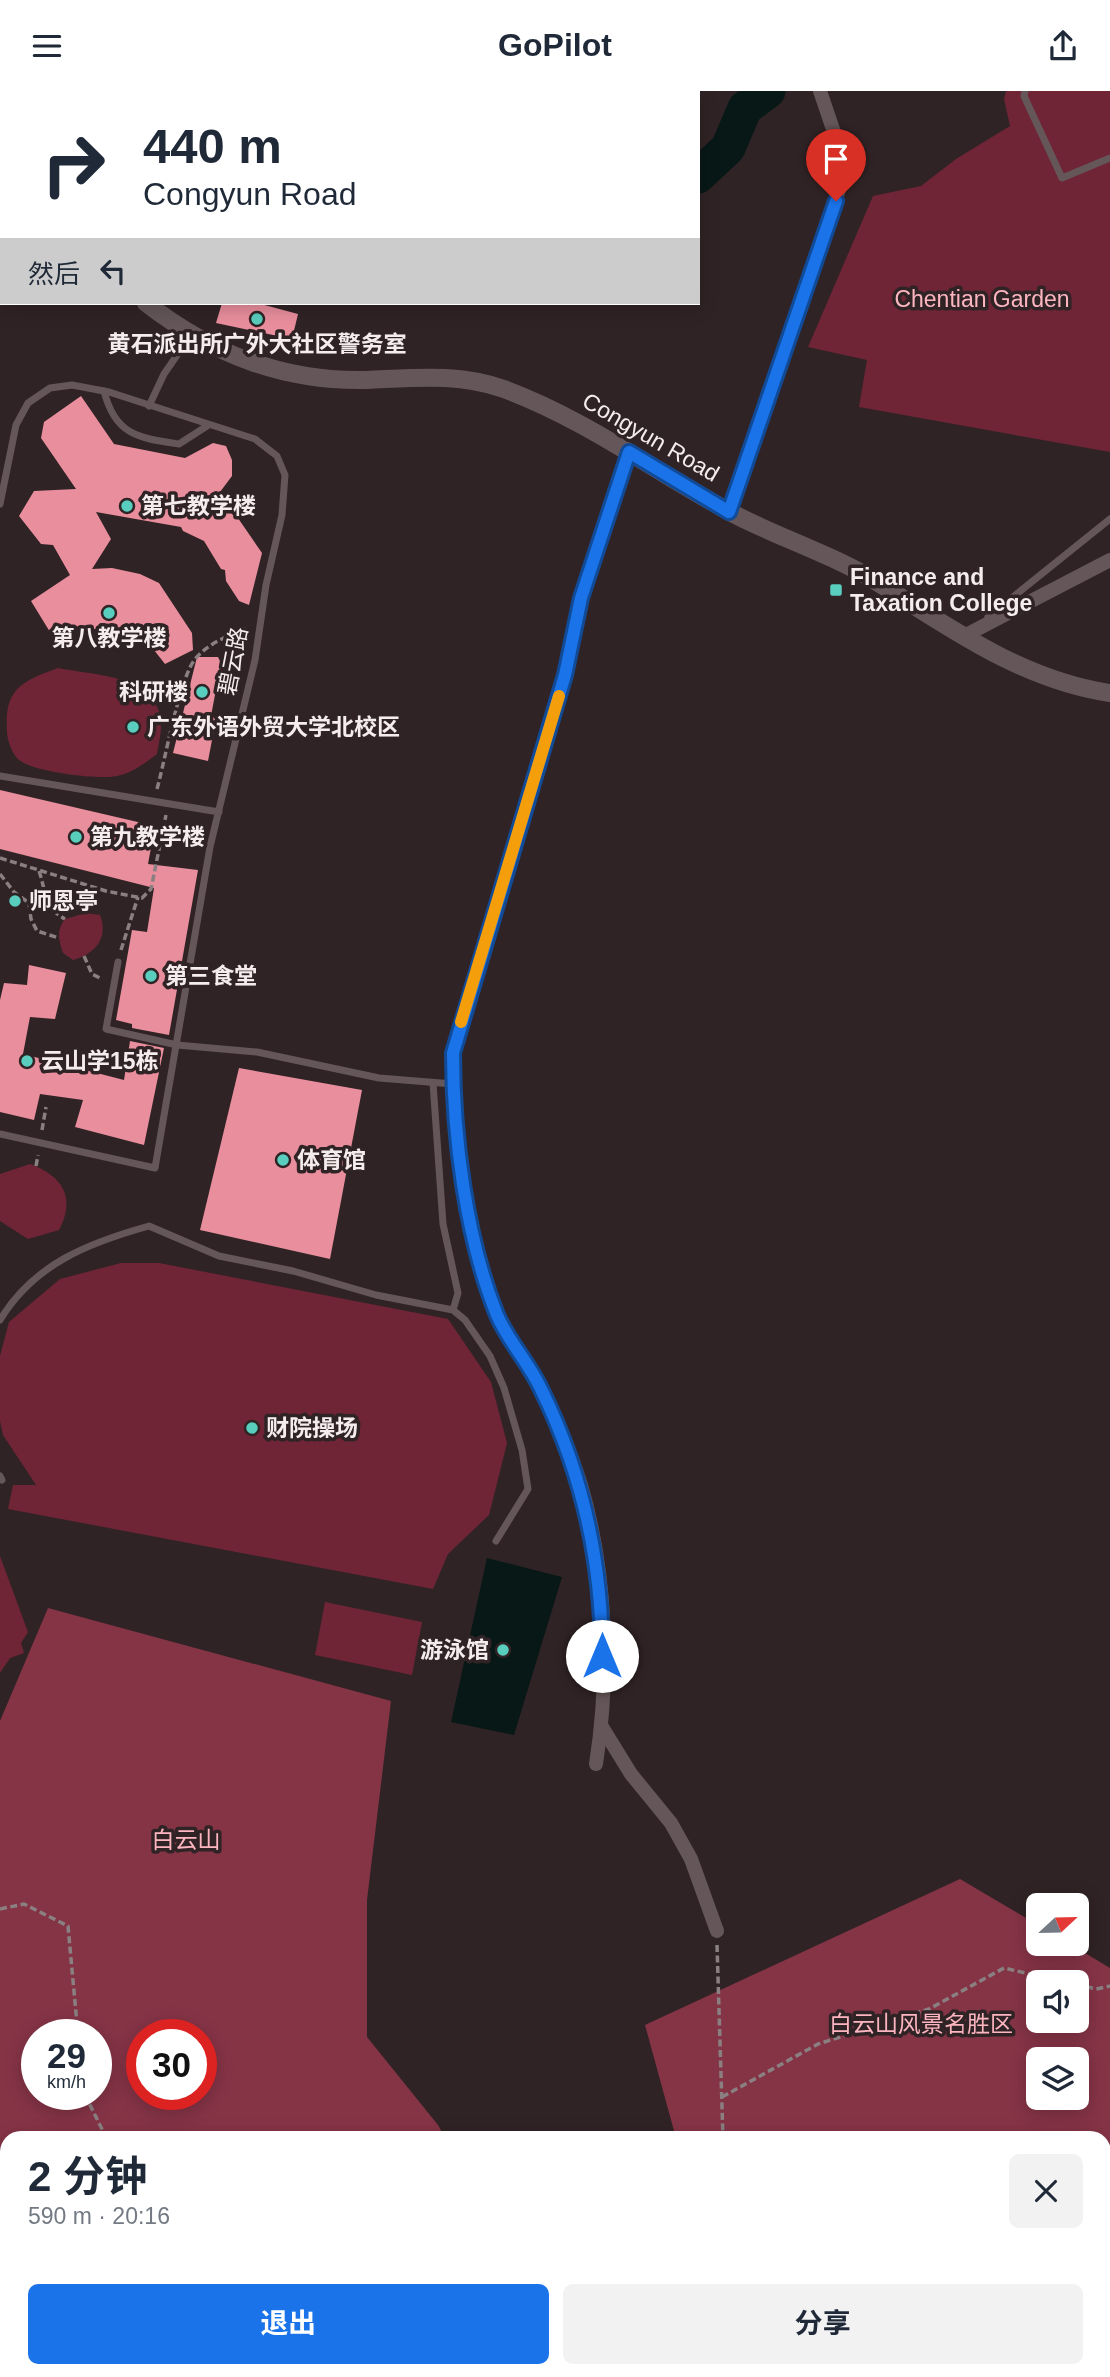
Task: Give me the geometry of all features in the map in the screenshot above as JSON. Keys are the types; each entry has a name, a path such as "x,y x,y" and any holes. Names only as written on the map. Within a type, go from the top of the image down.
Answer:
{"street":[{"path":"729,512 828,227 842,178 838,144 820,91"},
{"name":"Congyun Road","path":"149,305 191,335 226,354 266,369 317,379 440,376 474,380 550,408 729,512 875,581 928,617 966,635 1010,663 1046,679 1110,693"},
{"path":"596,1765 601,1727 602,1603 592,1531 563,1435 540,1386 498,1317 479,1257 455,1121 453,1053 565,675 581,598 629,452"},
{"path":"966,635 1110,560"},
{"path":"601,1727 631,1774 671,1823 691,1859 717,1931"}],"lane":[{"path":"1026,91 1024,96 1062,178 1110,158"},
{"path":"149,406 164,374 191,335"},
{"name":"碧云路","path":"0,504 16,425 27,403 50,388 72,384 104,391 207,426 256,439 277,456 285,475 282,515 260,625 210,847 155,1168 0,1134"},
{"path":"104,391 110,415 126,430 155,440 179,444 207,426"},
{"path":"966,635 1110,519"},
{"path":"0,776 219,812"},
{"path":"118,962 106,1030 177,1045 257,1052 379,1078 453,1084"},
{"path":"433,1083 443,1224 458,1293 453,1310"},
{"path":"0,1320 27,1285 75,1250 149,1226 219,1256 293,1271 376,1295 453,1310 465,1320 490,1356 504,1388 522,1450 528,1489 496,1541"}],"path":[{"path":"153,801 183,683 195,658 222,638 260,625"},
{"path":"0,858 142,898 152,890 167,804"},
{"path":"39,870 46,900 54,913 65,919"},
{"path":"0,874 14,892 29,903 31,919 37,931 59,938"},
{"path":"118,962 138,897"},
{"path":"84,956 92,974 113,984"},
{"path":"39,1143 46,1107"},
{"path":"0,1909 24,1904 68,1926 77,2019"},
{"path":"717,1931 723,2131"},
{"path":"722,2097 818,2043 929,2009 1004,1968 1026,1973"},
{"path":"1089,1988 1110,1986"},
{"path":"92,2110 103,2131"}],"green space":[{"name":"Chentian Garden","path":"1006,91 1110,91 1110,452 859,407 867,360 808,347 873,196 921,186 956,159 1010,126 1004,99"},
{"path":"58,668 116,678 142,690 152,699 159,711 161,732 157,754 129,772 109,777 49,771 19,760 12,751 7,735 7,717 12,696 34,677"},
{"path":"86,913 100,915 103,931 94,949 73,960 63,953 60,928 65,919"},
{"path":"30,1164 51,1175 58,1182 66,1198 66,1208 59,1230 28,1239 0,1221 0,1174"},
{"name":"财院操场","path":"121,1263 159,1263 448,1319 491,1382 507,1443 489,1515 448,1554 433,1589 8,1509 13,1485 36,1485 3,1435 0,1421 0,1356 9,1322 60,1279"},
{"path":"0,1556 28,1632 21,1643 24,1653 10,1658 0,1673"},
{"path":"325,1602 422,1622 412,1675 315,1655"},
{"name":"白云山","path":"48,1608 391,1701 367,1900 367,2037 441,2131 0,2131 0,1721"},
{"name":"白云山风景名胜区","path":"960,1879 1026,1918 1026,1957 1089,1955 1110,1968 1110,2131 674,2131 645,2025"}],"shaded area":[{"name":"游泳馆","path":"487,1558 562,1577 514,1735 451,1722"}],"building":[{"name":"黄石派出所广外大社区警务室","path":"221,305 264,305 298,314 292,339 216,323"},
{"name":"第七教学楼","path":"81,396 114,444 185,458 213,443 226,446 232,460 232,476 220,492 262,553 249,605 239,601 226,581 225,570 221,569 204,541 183,531 181,527 96,512 111,539 92,569 112,568 140,574 159,583 192,633 193,650 165,664 143,636 75,626 50,632 31,601 70,575 53,545 41,544 19,516 34,491 76,489 41,438 44,422"},
{"name":"科研楼","path":"197,657 218,657 221,663 211,716 216,719 208,761 173,753"},
{"path":"0,790 155,826 148,864 198,870 169,1035 132,1028 132,1024 116,1020 132,930 147,932 154,888 0,849"},
{"name":"云山学15栋","path":"29,965 66,973 55,1019 30,1017 23,1054 124,1080 130,1041 164,1048 144,1145 75,1127 83,1100 40,1094 34,1120 0,1112 0,1000 4,983 27,985"},
{"name":"体育馆","path":"239,1068 362,1090 330,1259 200,1230"}],"waterway":[{"path":"700,174 728,148 745,108 768,91"}],"slow traffic":[{"path":"461,1022 491,919 518,840 559,696"}],"place":[{"name":"黄石派出所广外大社区警务室","path":"257,319"},
{"name":"第七教学楼","path":"127,506"},
{"name":"Finance and Taxation College","path":"836,590"},
{"name":"第八教学楼","path":"109,613"},
{"name":"科研楼","path":"202,692"},
{"name":"广东外语外贸大学北校区","path":"133,727"},
{"name":"第九教学楼","path":"76,837"},
{"name":"师恩亭","path":"15,901"},
{"name":"第三食堂","path":"151,976"},
{"name":"云山学15栋","path":"27,1061"},
{"name":"体育馆","path":"283,1160"},
{"name":"财院操场","path":"252,1428"},
{"name":"游泳馆","path":"503,1650"}],"route":[{"path":"602,1656 602,1603 592,1531 580,1485 563,1435 540,1386 498,1317 479,1257 454,1108 453,1053 565,675 581,598 605,518 629,452 729,512 836,201"}]}
